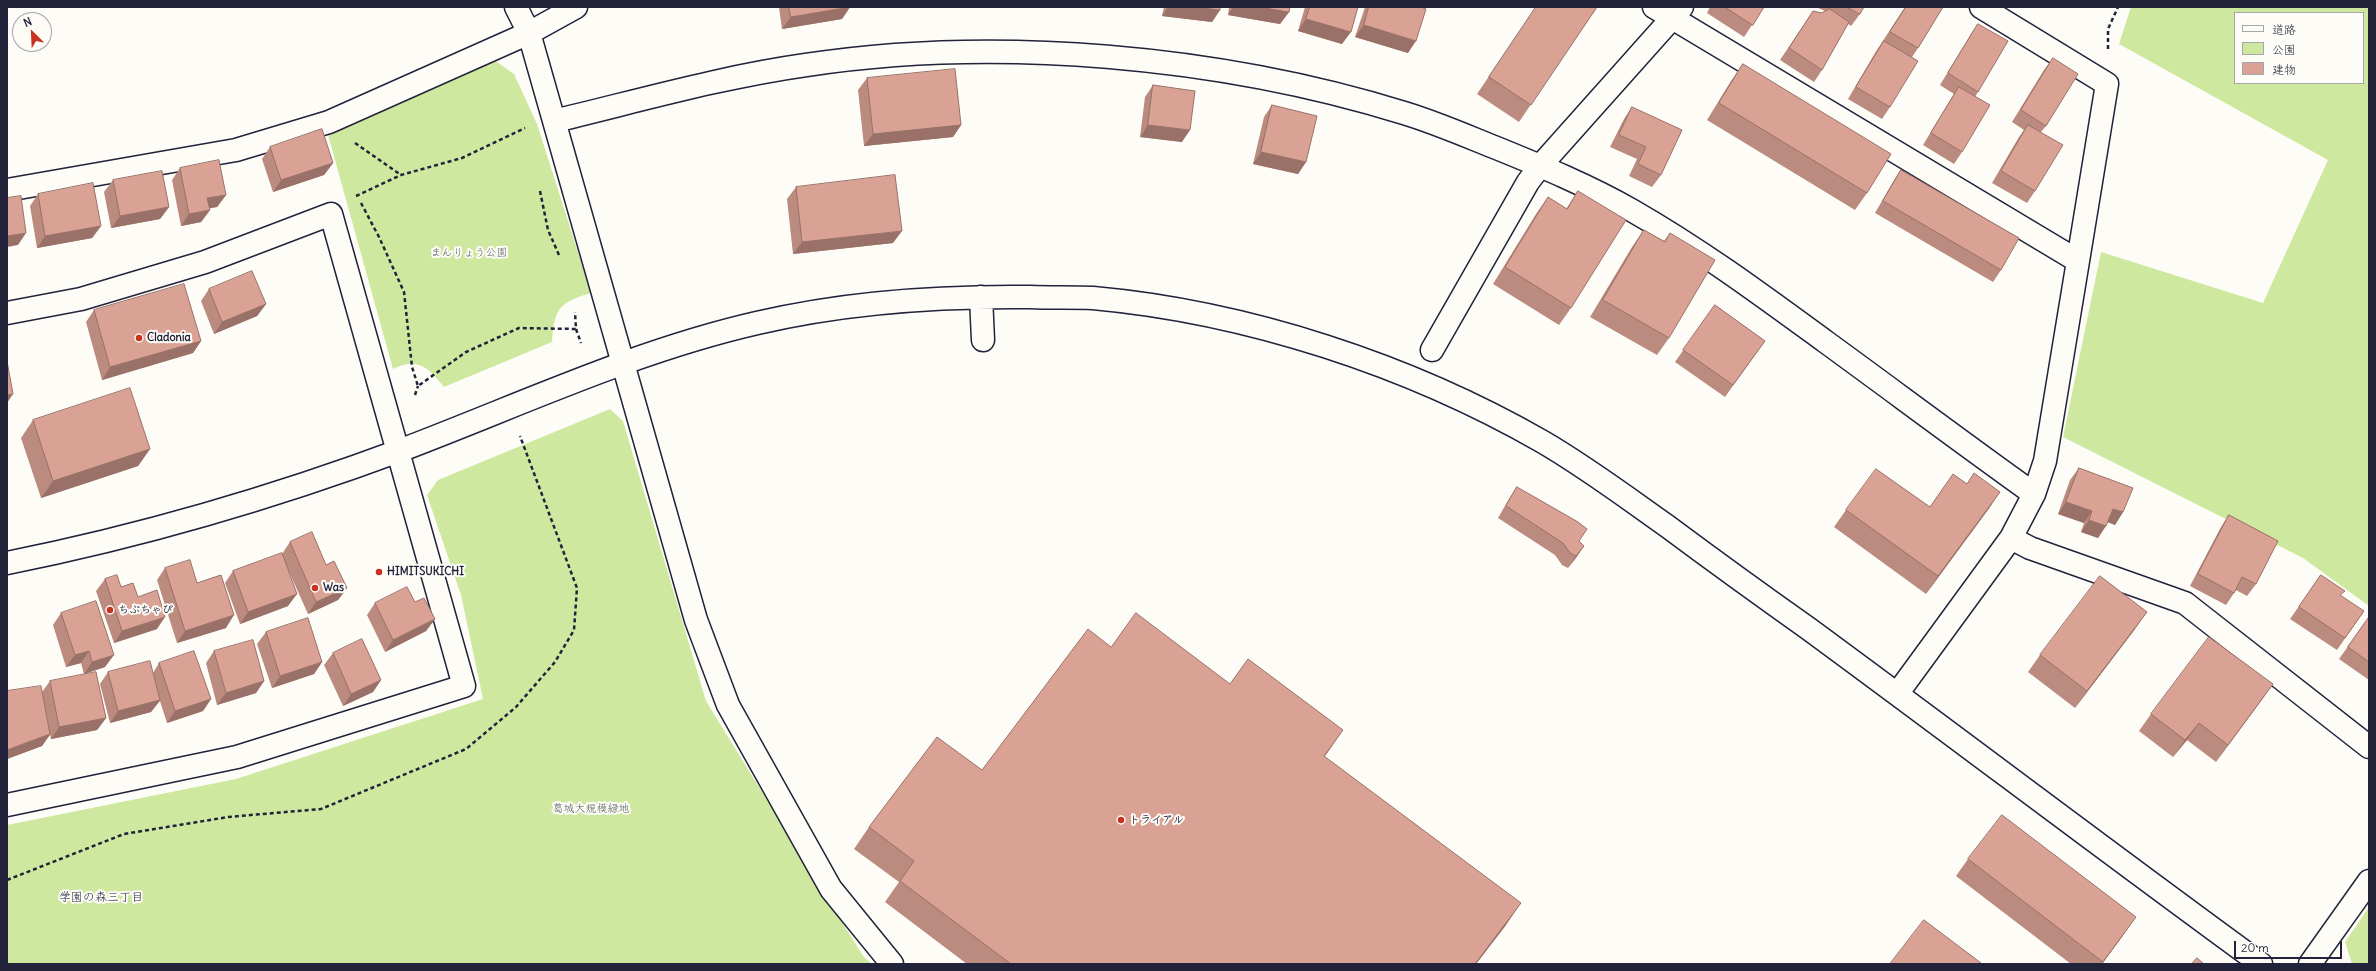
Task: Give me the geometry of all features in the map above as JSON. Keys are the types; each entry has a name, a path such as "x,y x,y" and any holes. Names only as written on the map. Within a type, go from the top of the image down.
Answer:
{"street":[{"path":"516,7 529,33 696,620 728,706 831,889 892,964"},
{"path":"7,190 236,150 339,118 529,33 576,7"},
{"path":"1654,7 1677,13 2078,261"},
{"path":"1897,694 2011,538 2034,494 2045,461 2107,84 1981,7"},
{"path":"1432,350 1528,182 1540,165 1677,13"},
{"path":"554,121 732,78 805,65 876,56 1020,52 1089,56 1206,69 1306,88 1404,113 1540,165 1631,210 1727,269 2034,494"},
{"path":"7,312 88,297 205,262 331,214 464,686 237,757 7,804"},
{"path":"981,297 983,340"},
{"path":"7,563 175,524 398,451 624,364 696,338 761,321 828,310 906,300 981,297 1091,298 1171,309 1240,323 1319,345 1423,383 1477,407 1537,439 1601,478 1897,694 2261,964"},
{"path":"2011,538 2030,548 2185,603 2369,747"},
{"path":"2310,964 2369,880"}],"path":[{"path":"2107,84 2108,29 2118,7"},
{"path":"339,118 353,141 401,175"},
{"path":"331,214 346,201 401,175 462,158 527,127 529,134"},
{"path":"539,186 548,230 560,258"},
{"path":"357,196 379,237 404,292 412,367 418,386"},
{"path":"575,308 576,329 581,343"},
{"path":"413,400 418,386 466,352 519,328 576,329"}],"green space":[{"path":"2131,7 2369,7 2369,606 2303,558 2063,437 2101,252 2263,303 2328,160 2119,44"},
{"name":"まんりょう公園","path":"494,60 514,74 537,124 591,293 566,303 561,308 555,321 552,342 444,387 433,374 422,366 409,364 393,369 328,135"},
{"name":"葛城大規模緑地","path":"610,409 623,421 706,701 863,956 872,964 7,964 7,825 236,779 483,699 461,595 427,495 438,480"},
{"path":"2369,907 2369,964 2352,964 2345,942"}],"building":[{"path":"789,7 850,7 791,17"},
{"path":"1197,7 1220,7 1220,10"},
{"path":"1260,7 1290,7 1289,12"},
{"path":"1310,7 1358,7 1351,32 1306,19"},
{"path":"1369,7 1421,7 1426,9 1416,41 1364,25"},
{"path":"1536,7 1597,7 1531,105 1489,77"},
{"path":"1725,7 1764,7 1753,25"},
{"path":"1847,7 1864,7 1860,14"},
{"path":"1906,7 1943,7 1918,48 1890,32"},
{"path":"1830,9 1849,22 1822,70 1789,48 1813,11 1821,13"},
{"path":"1978,24 2008,41 1978,92 1948,73"},
{"path":"1884,41 1918,61 1890,107 1856,87"},
{"path":"2053,58 2078,74 2046,126 2021,110"},
{"path":"1743,64 1891,154 1867,193 1719,103"},
{"path":"955,69 961,125 873,134 867,78"},
{"path":"1153,85 1195,91 1190,130 1148,125"},
{"path":"1959,87 1990,105 1962,152 1931,133"},
{"path":"1272,105 1317,116 1306,162 1261,152"},
{"path":"1632,107 1682,130 1661,175 1638,164 1646,147 1619,135"},
{"path":"2028,125 2063,145 2035,191 2001,171"},
{"path":"322,129 333,163 281,180 270,147"},
{"path":"219,160 226,195 207,198 210,210 189,214 180,168"},
{"path":"1901,170 2019,238 2001,270 1883,201"},
{"path":"162,171 169,207 120,216 113,180"},
{"path":"895,175 902,231 802,242 796,187"},
{"path":"93,183 101,226 45,236 38,194"},
{"path":"1578,191 1626,220 1571,308 1505,267 1548,197 1567,209"},
{"path":"21,196 26,233 7,236 7,198"},
{"path":"1644,230 1665,242 1670,233 1715,260 1669,338 1603,300"},
{"path":"252,271 266,304 222,322 209,289"},
{"name":"Cladonia","path":"184,284 201,341 110,367 94,310"},
{"path":"1715,305 1765,341 1733,385 1683,350"},
{"path":"7,361 13,394 7,395"},
{"path":"130,388 150,449 53,481 33,420"},
{"path":"2079,468 2133,488 2123,512 2113,509 2106,526 2089,520 2092,511 2066,502"},
{"path":"1876,469 1930,507 1953,474 1967,484 1974,473 2000,492 1938,576 1846,510"},
{"path":"1517,487 1578,522 1587,529 1579,541 1584,546 1576,556 1570,553 1563,543 1506,506"},
{"path":"2229,515 2278,541 2256,584 2242,577 2234,593 2198,574"},
{"path":"312,532 326,565 334,561 347,588 316,602 290,542"},
{"path":"282,553 297,594 248,612 233,571"},
{"path":"190,560 197,583 221,575 234,615 185,631 165,568"},
{"path":"117,575 121,587 133,583 138,597 157,590 165,617 122,631 105,579"},
{"path":"2321,575 2345,591 2340,595 2364,611 2345,638 2299,607"},
{"path":"2100,576 2147,612 2087,691 2040,655"},
{"path":"407,587 415,602 424,598 435,619 393,640 375,603"},
{"path":"96,601 114,655 92,662 89,651 75,655 61,613"},
{"name":"トライアル","path":"1136,613 1230,684 1248,659 1343,730 1324,756 1521,903 1475,964 1011,964 900,881 914,861 869,827 937,737 982,770 1088,629 1111,647"},
{"path":"2369,617 2369,662 2348,647"},
{"path":"308,618 322,662 280,676 266,632"},
{"path":"2209,637 2273,684 2228,745 2199,723 2185,740 2151,714"},
{"path":"362,639 381,680 351,694 333,653"},
{"path":"253,640 264,681 226,693 214,651"},
{"path":"194,651 211,699 175,711 159,663"},
{"path":"150,661 160,700 118,711 108,672"},
{"path":"96,672 106,718 59,727 50,681"},
{"path":"41,686 50,734 7,750 7,691"},
{"path":"2002,815 2136,917 2103,962 1968,859"},
{"path":"1924,920 1981,963 1890,964"},
{"path":"2197,958 2204,964 2192,964"}],"place":[{"name":"Cladonia","path":"139,338"},
{"name":"HIMITSUKICHI","path":"379,572"},
{"name":"Was","path":"315,588"},
{"name":"ちぷちゃぴ","path":"110,610"},
{"name":"トライアル","path":"1121,820"}],"district":[{"name":"学園の森三丁目","path":"101,898"}]}
